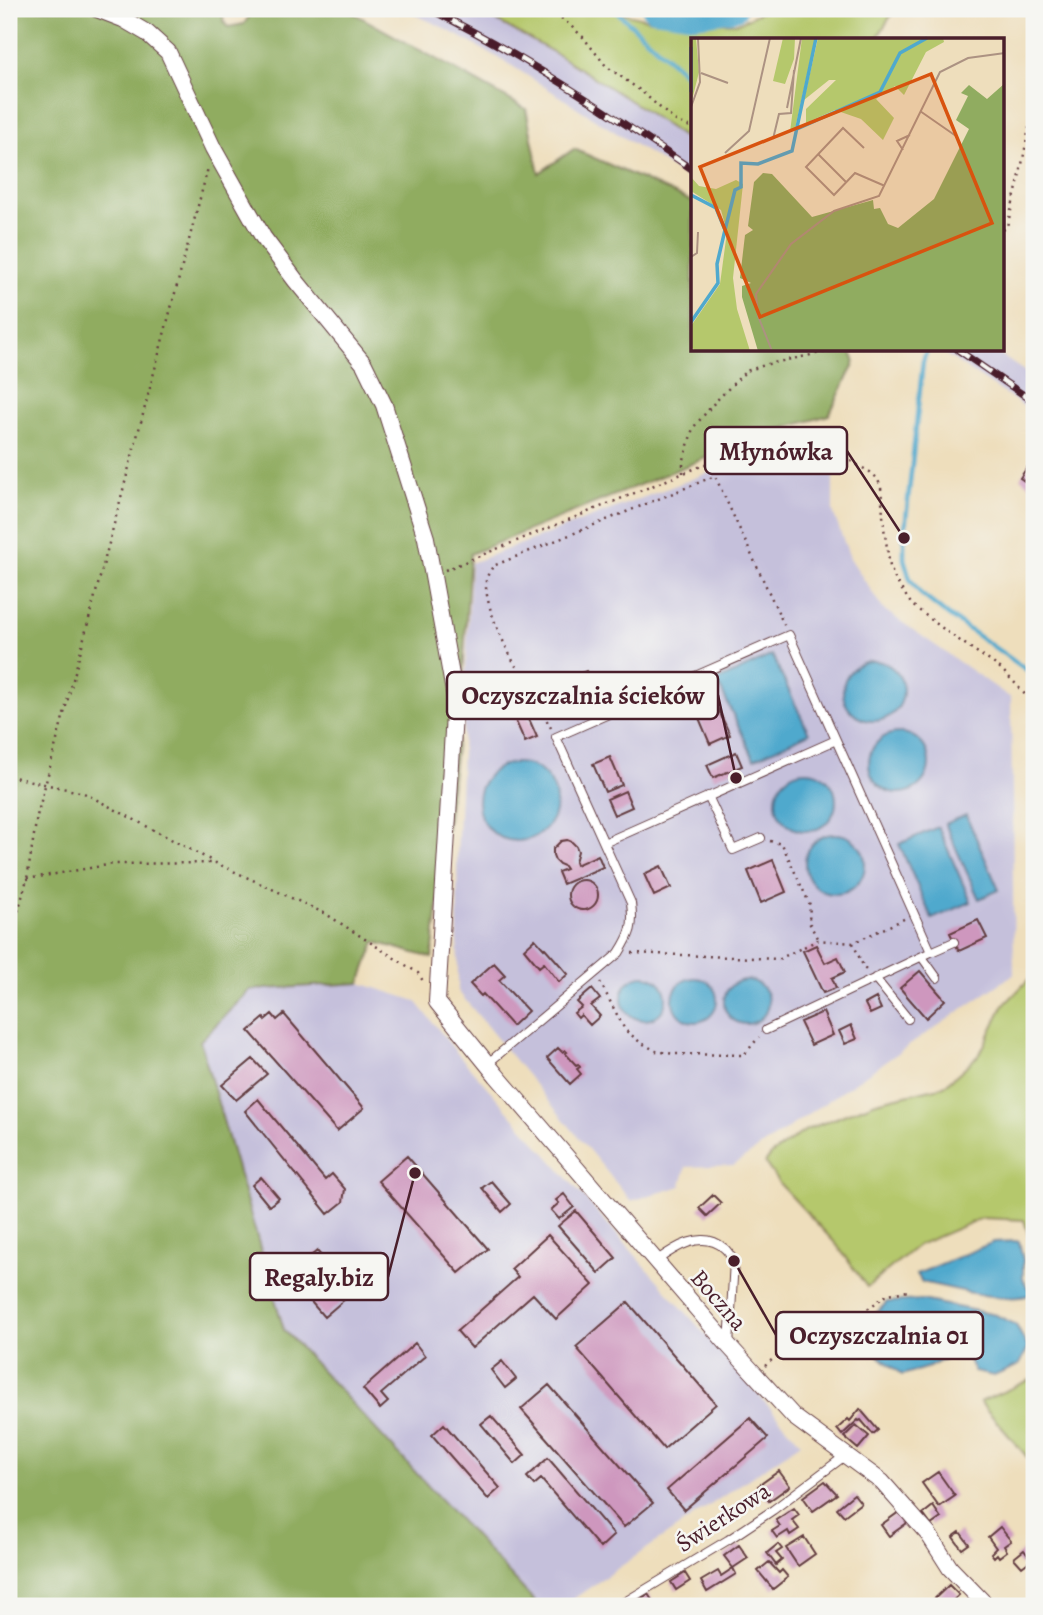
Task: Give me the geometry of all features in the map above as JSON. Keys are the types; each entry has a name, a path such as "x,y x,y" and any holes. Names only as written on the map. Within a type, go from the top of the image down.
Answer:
{"street":[{"path":"97,9 123,19 147,33 168,52 213,148 263,237 364,364 384,405 426,538 455,697 437,1002"},
{"name":"Boczna","path":"437,1002 729,1346 794,1417 882,1482 929,1535 950,1569 987,1606"}],"lane":[{"path":"487,1064 619,953 629,937 633,920 631,903 556,737 789,635 931,952"},
{"path":"604,843 836,740"},
{"path":"708,796 733,850 761,838"},
{"path":"765,1030 954,942"},
{"path":"922,957 937,978"},
{"path":"876,978 908,1018"},
{"path":"656,1261 676,1247 698,1240 723,1247 734,1261 729,1346"},
{"name":"Świerkowa","path":"618,1606 728,1540 846,1455"}],"path":[{"path":"542,9 563,19 583,37 606,66 641,91 674,120 691,127"},
{"path":"1004,229 1017,188 1034,102"},
{"path":"9,945 27,879 37,816 213,148"},
{"path":"683,473 683,463 693,428 746,371 825,352"},
{"path":"432,575 753,445 781,440 810,445 836,453 877,478 881,487 890,568 912,605 1000,668 1029,699 1034,700"},
{"path":"556,737 498,632 488,597 486,578 493,566 715,476 789,635"},
{"path":"9,776 85,793 216,863 326,914 418,973 437,1002"},
{"path":"761,838 782,844 810,905 809,922 817,940"},
{"path":"27,879 113,864 216,863"},
{"path":"619,953 779,958 817,940 853,943 914,915"},
{"path":"853,943 864,968 876,978"},
{"path":"595,973 625,1030 656,1051 674,1054 744,1055 765,1030"},
{"path":"755,1374 783,1350 816,1339 848,1323 887,1294 908,1291"}],"shaded area":[{"path":"402,9 475,9 555,53 691,143 691,181 506,62"},
{"path":"942,352 996,352 1034,378 1034,413"},
{"path":"763,452 831,454 833,512 850,558 883,609 1011,698 1014,974 734,1165 686,1167 681,1186 631,1201 458,991 457,858 471,563"},
{"path":"360,983 416,1001 457,1053 801,1443 563,1606 539,1606 284,1330 200,1041 250,990"}],"green space":[{"path":"9,9 224,9 223,21 228,27 244,24 254,9 346,9 526,109 539,173 574,149 691,201 691,352 851,352 855,362 829,415 762,435 470,554 462,693 432,958 375,942 360,983 250,990 200,1041 284,1330 539,1606 9,1606"},
{"path":"475,9 608,9 651,20 738,23 767,9 895,9 877,38 691,38 691,143 555,53"},
{"path":"1034,974 1034,1252 1024,1220 982,1218 918,1245 867,1287 836,1244 780,1184 765,1163 772,1154 806,1130 876,1102 944,1086 980,1054 1003,1006"},
{"path":"1034,1378 1034,1465 980,1402"}],"water":[{"path":"772,655 809,733 754,759 717,681"},
{"path":"867,661 879,661 898,674 903,691 901,703 890,716 879,721 867,721 848,708 843,697 843,685 856,666"},
{"path":"893,733 905,733 924,746 929,763 927,775 916,788 905,793 893,793 874,780 869,769 869,757 882,738"},
{"path":"517,763 532,766 545,774 553,787 556,802 553,817 545,830 532,838 517,841 502,838 489,830 481,817 478,802 481,787 489,774 502,766"},
{"path":"800,771 812,771 831,784 836,801 834,813 823,826 812,831 800,831 781,818 776,807 776,795 789,776"},
{"path":"966,815 999,890 979,899 945,824"},
{"path":"938,827 971,902 932,919 899,844"},
{"path":"829,834 841,834 860,847 865,864 863,876 852,889 841,894 829,894 810,881 805,870 805,858 818,839"},
{"path":"644,976 660,982 666,998 660,1014 644,1020 628,1014 622,998 628,982"},
{"path":"695,978 711,984 717,1000 711,1016 695,1022 679,1016 673,1000 679,984"},
{"path":"746,980 762,986 768,1002 762,1018 746,1024 730,1018 724,1002 730,986"},
{"path":"1019,1241 1023,1279 1031,1294 1009,1297 978,1294 922,1282 917,1274 994,1242"},
{"path":"922,1300 996,1315 1016,1325 1028,1348 1019,1365 994,1376 974,1372 966,1352 955,1353 929,1367 902,1375 879,1356 868,1322 887,1302"}],"building":[{"path":"1030,463 1034,465 1034,488 1020,478"},
{"path":"586,671 593,689 570,699 562,681"},
{"path":"517,692 537,737 525,742 505,697"},
{"path":"718,709 730,735 710,744 699,718"},
{"path":"736,752 742,766 713,778 707,765"},
{"path":"610,757 622,785 605,792 593,764"},
{"path":"625,791 632,807 614,815 607,799"},
{"path":"567,840 576,846 578,851 576,865 598,855 603,867 563,884 558,872 566,869 555,860 553,849 561,841"},
{"path":"773,860 786,892 761,903 748,871"},
{"path":"661,866 671,888 654,896 644,874"},
{"path":"583,880 593,885 598,895 593,905 583,910 573,905 568,895 573,885"},
{"path":"978,920 987,938 959,951 950,933"},
{"path":"535,939 568,974 559,982 544,963 539,967 524,949"},
{"path":"816,945 825,963 838,957 845,972 832,978 836,988 823,993 803,951"},
{"path":"494,963 505,975 499,980 528,1011 512,1026 483,994 481,996 470,984"},
{"path":"920,971 945,1000 926,1018 900,988"},
{"path":"592,989 600,999 591,1006 600,1016 590,1025 581,1015 578,1018 574,1013 582,1007 577,1002"},
{"path":"876,998 881,1009 870,1014 865,1004"},
{"path":"823,1012 833,1035 811,1045 800,1022"},
{"path":"272,1014 277,1020 284,1014 364,1108 337,1131 249,1031"},
{"path":"851,1025 857,1039 845,1044 839,1031"},
{"path":"558,1048 562,1052 565,1050 580,1067 577,1069 581,1074 570,1084 547,1058"},
{"path":"253,1059 267,1074 236,1100 222,1085"},
{"path":"258,1099 325,1180 332,1174 345,1189 343,1202 328,1214 245,1111"},
{"path":"407,1156 488,1249 459,1273 378,1181"},
{"path":"261,1177 279,1198 269,1206 252,1185"},
{"path":"491,1181 511,1204 502,1212 482,1188"},
{"path":"564,1194 574,1207 559,1219 551,1210 559,1203 556,1200"},
{"path":"713,1195 721,1203 707,1216 699,1208"},
{"path":"576,1211 616,1258 599,1273 558,1226"},
{"path":"548,1235 593,1285 556,1319 533,1294 472,1348 457,1331 518,1277 511,1269"},
{"path":"317,1251 352,1293 324,1317 288,1275"},
{"path":"628,1302 716,1404 664,1449 576,1347"},
{"path":"415,1343 425,1356 381,1394 388,1402 380,1409 363,1389"},
{"path":"502,1361 516,1379 505,1388 491,1370"},
{"path":"549,1385 653,1503 624,1527 521,1409"},
{"path":"860,1409 878,1430 873,1434 858,1420 842,1435 837,1429 848,1419 850,1421"},
{"path":"491,1416 525,1455 515,1464 481,1424"},
{"path":"750,1418 768,1438 684,1510 667,1490"},
{"path":"444,1424 500,1488 488,1499 432,1435"},
{"path":"856,1425 869,1436 858,1449 844,1437"},
{"path":"548,1458 614,1535 600,1548 541,1479 534,1485 527,1477"},
{"path":"779,1471 790,1486 769,1501 758,1486"},
{"path":"938,1472 955,1496 939,1507 922,1483"},
{"path":"825,1481 837,1494 813,1511 803,1497"},
{"path":"854,1494 861,1503 844,1516 837,1508"},
{"path":"933,1506 941,1518 931,1525 923,1514"},
{"path":"794,1508 799,1515 792,1520 799,1529 790,1535 788,1531 777,1538 772,1531 780,1526 776,1520"},
{"path":"899,1512 907,1523 889,1536 881,1525"},
{"path":"1000,1527 1011,1541 1004,1546 1007,1551 994,1557 991,1553 996,1548 988,1537"},
{"path":"960,1532 969,1544 962,1549 953,1537"},
{"path":"804,1537 815,1554 798,1566 786,1548"},
{"path":"778,1544 782,1549 776,1553 782,1560 776,1565 767,1553"},
{"path":"739,1545 748,1558 733,1568 724,1556"},
{"path":"1024,1550 1031,1560 1022,1567 1014,1558"},
{"path":"769,1562 779,1573 782,1570 788,1577 773,1589 758,1571"},
{"path":"733,1568 736,1574 707,1592 701,1581 718,1571 721,1576"},
{"path":"685,1573 690,1581 676,1590 671,1582"},
{"path":"949,1585 959,1595 947,1606 927,1606"},
{"path":"648,1594 654,1603 648,1606 627,1606"}],"waterway":[{"path":"614,9 691,79"},
{"path":"654,9 696,15 735,9"},
{"path":"926,352 923,361 904,538 904,559 910,579 921,594 945,613 1034,675"}],"railway":[{"path":"429,9 531,64 691,169"},
{"path":"961,352 1034,402"}],"place":[{"name":"Młynówka","path":"904,538"},
{"name":"Oczyszczalnia ścieków","path":"736,778"},
{"name":"Regaly.biz","path":"415,1173"},
{"name":"Oczyszczalnia 01","path":"734,1261"}]}
